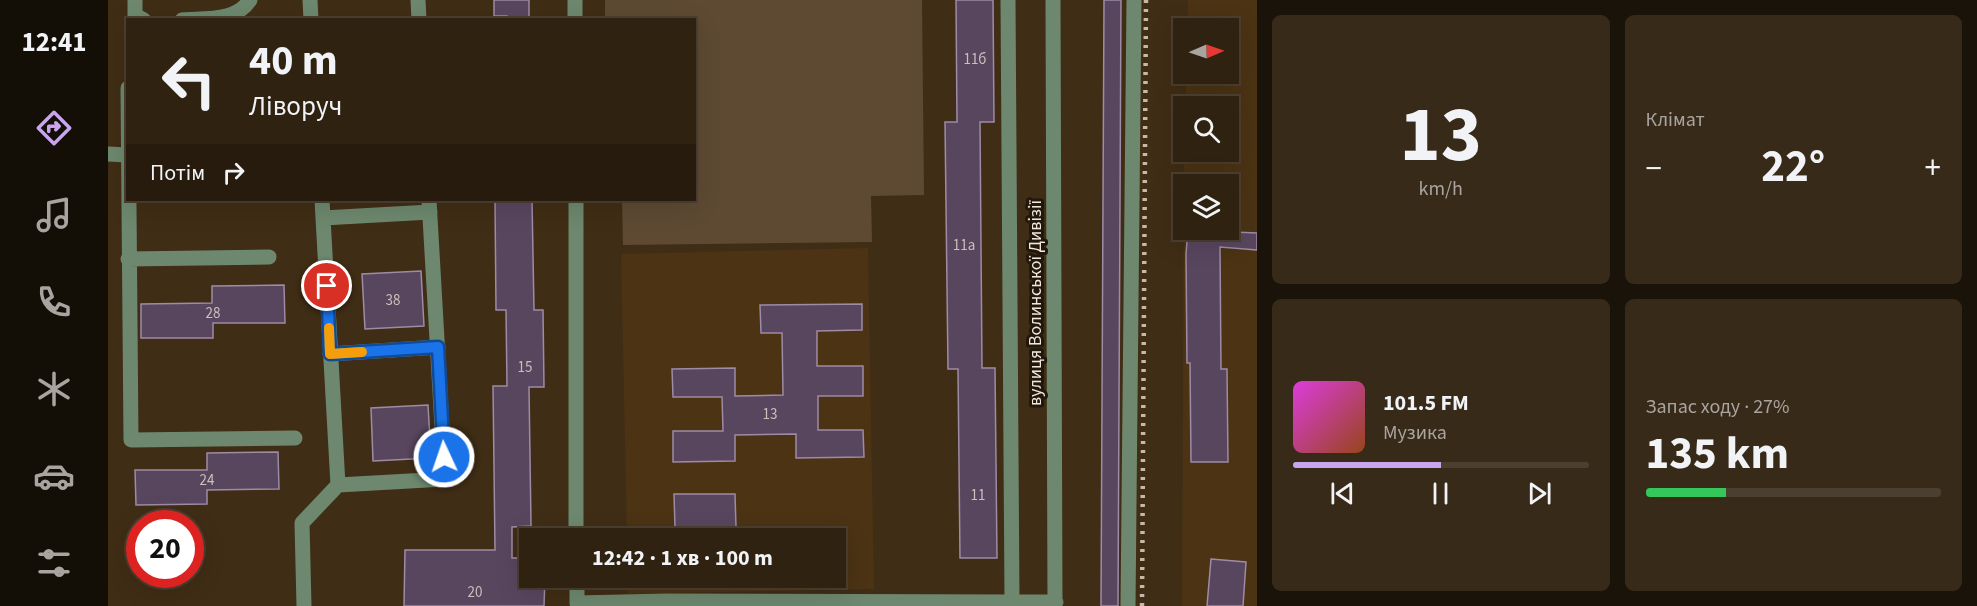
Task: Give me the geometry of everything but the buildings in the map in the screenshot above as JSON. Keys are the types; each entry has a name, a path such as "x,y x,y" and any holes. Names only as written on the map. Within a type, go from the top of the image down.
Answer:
{"street":[{"path":"135,0 135,15 140,18"},
{"path":"226,18 246,6 250,0"},
{"path":"310,0 311,18"},
{"path":"418,0 419,18"},
{"path":"575,0 575,18"},
{"path":"1008,0 1012,603"},
{"name":"вулиця Волинської Дивізії","path":"1053,0 1056,604"},
{"path":"1128,606 1134,0"},
{"path":"108,154 126,155"},
{"path":"127,201 131,440 296,438"},
{"path":"322,201 338,485"},
{"path":"576,201 576,528"},
{"path":"304,606 303,523 338,485 445,479 430,206 323,219"},
{"path":"128,259 269,257"},
{"path":"330,354 438,347"},
{"path":"577,588 577,605 666,601 1056,604"}],"shaded area":[{"path":"605,0 922,0 924,195 871,196 872,242 623,245 622,201 696,201 696,18 605,18"},
{"path":"1188,0 1257,0 1257,606 1182,606 1184,240 1239,240 1239,174 1184,174 1184,162 1239,162 1239,96 1186,96 1186,84 1239,84 1239,18 1188,18"},
{"path":"868,248 874,589 628,594 628,588 846,588 846,528 627,528 621,254"}],"railway":[{"path":"1142,606 1146,0"}],"slow traffic":[{"path":"329,328 330,354 362,352"}],"route":[{"path":"327,286 330,354 438,347 444,457"}]}
